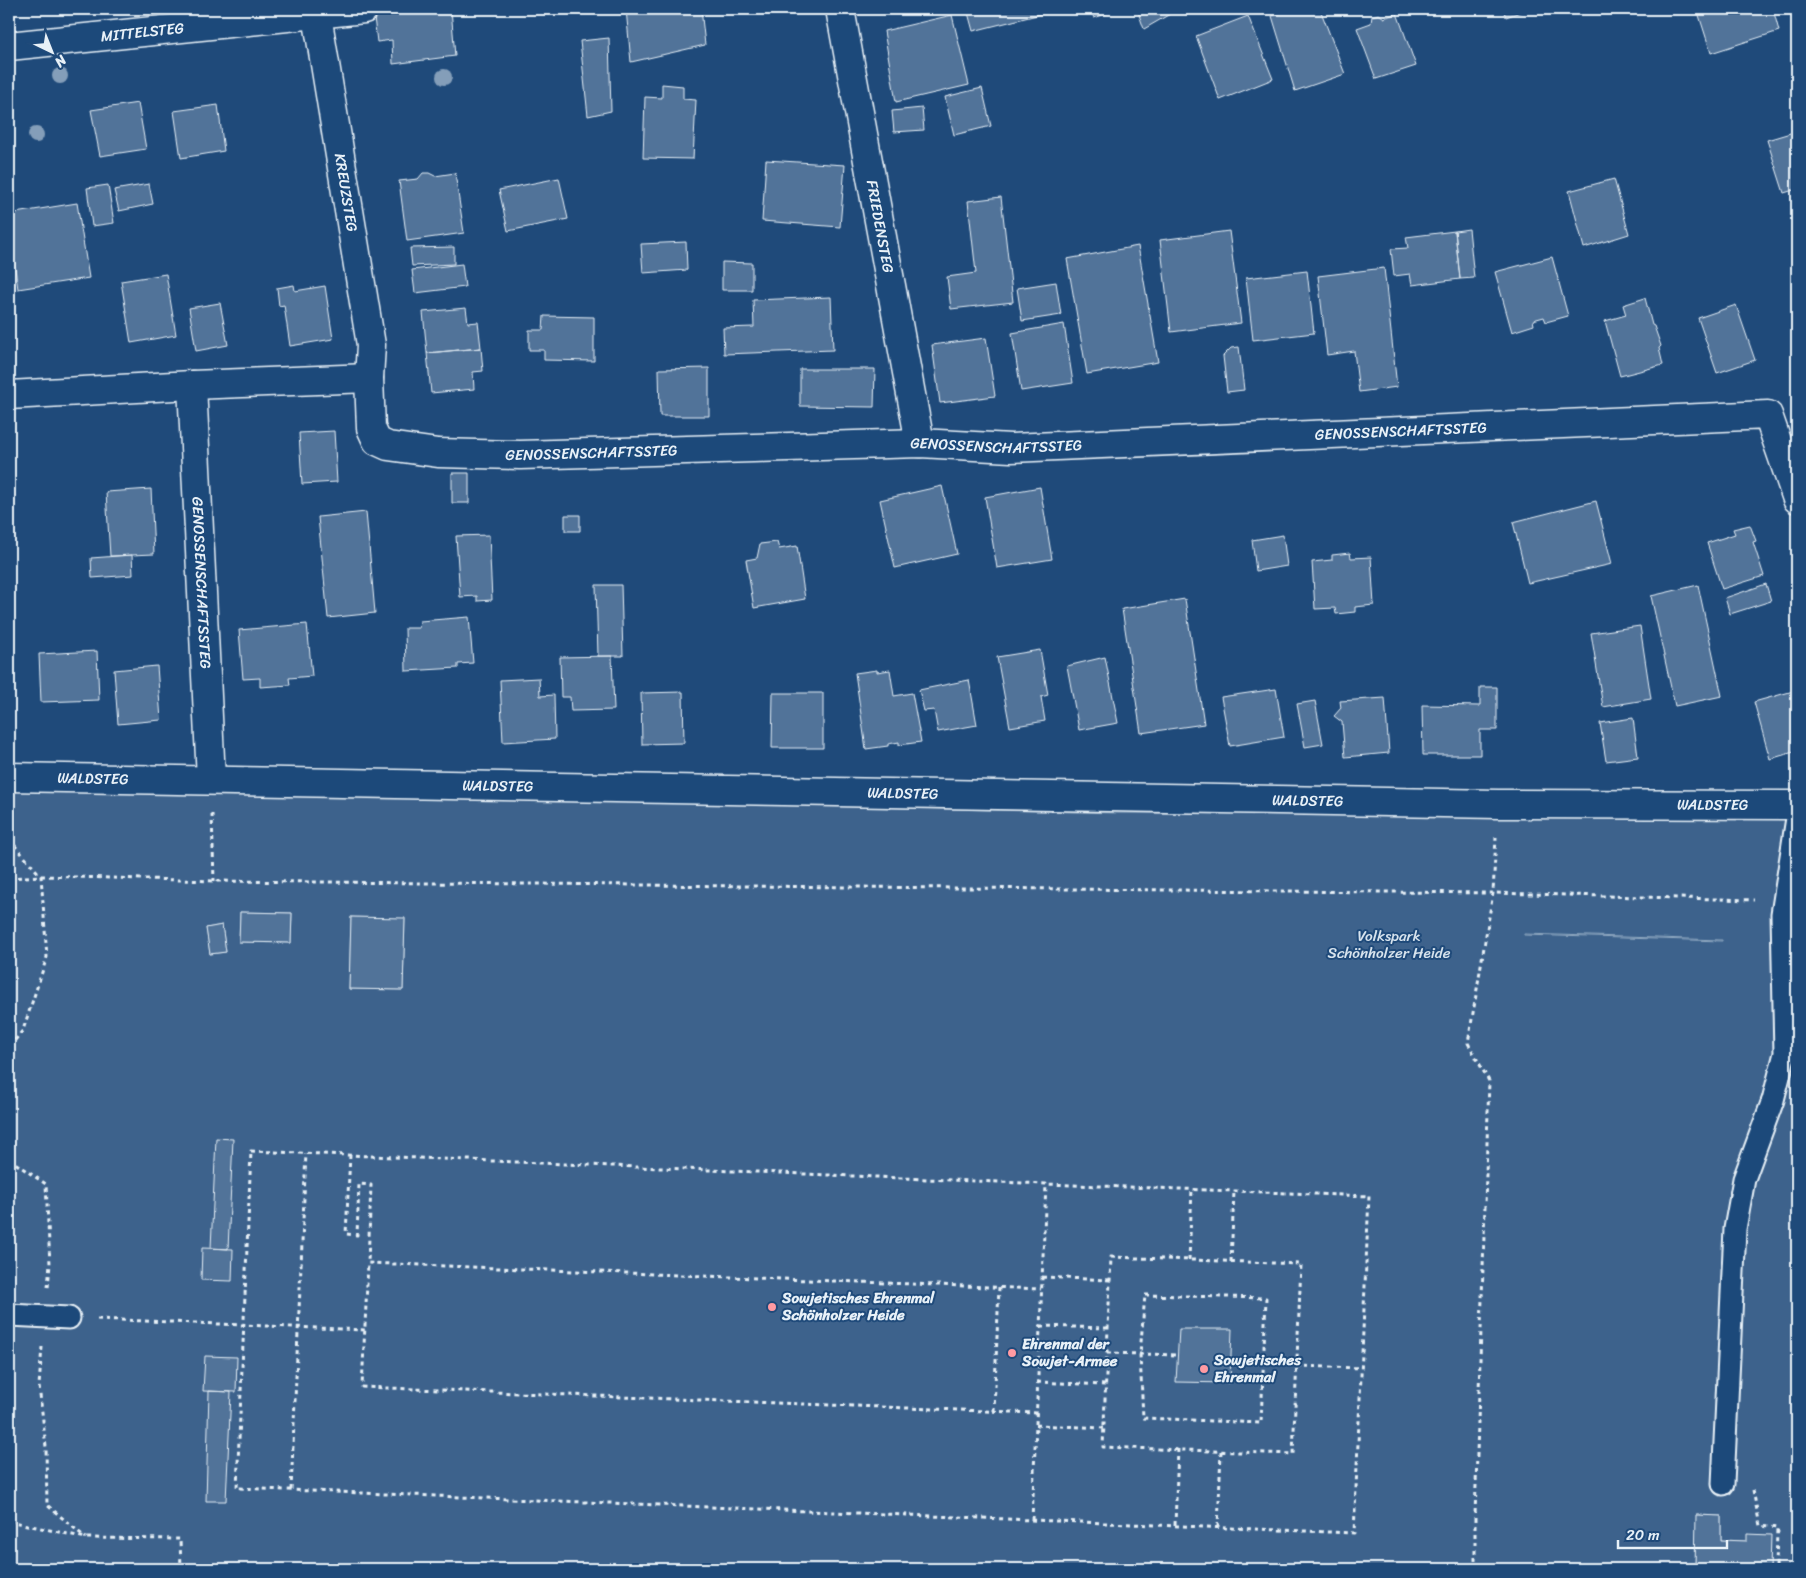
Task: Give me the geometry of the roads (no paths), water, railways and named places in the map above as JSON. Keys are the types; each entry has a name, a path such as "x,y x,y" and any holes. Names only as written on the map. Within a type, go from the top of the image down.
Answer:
{"street":[{"name":"MITTELSTEG","path":"9,46 317,12 364,9"},
{"name":"FRIEDENSTEG","path":"840,9 920,443"},
{"name":"KREUZSTEG","path":"317,12 371,345 369,378"},
{"name":"GENOSSENSCHAFTSSTEG","path":"369,378 371,428 377,441 388,446 438,453 520,455 920,443 1011,448 1768,415 1797,499"},
{"path":"9,395 369,378"},
{"name":"GENOSSENSCHAFTSSTEG","path":"192,385 212,779"},
{"name":"WALDSTEG","path":"9,777 212,779 1498,804 1797,805"}],"lane":[{"path":"1723,1484 1735,1229 1744,1179 1773,1100 1786,1053 1782,914 1797,818"},
{"path":"9,1315 68,1318"}],"place":[{"name":"Sowjetisches Ehrenmal Schönholzer Heide","path":"772,1307"},
{"name":"Ehrenmal der Sowjet-Armee","path":"1012,1353"},
{"name":"Sowjetisches Ehrenmal","path":"1204,1369"}],"park label":[{"name":"Volkspark Schönholzer Heide","path":"1389,944"}]}
